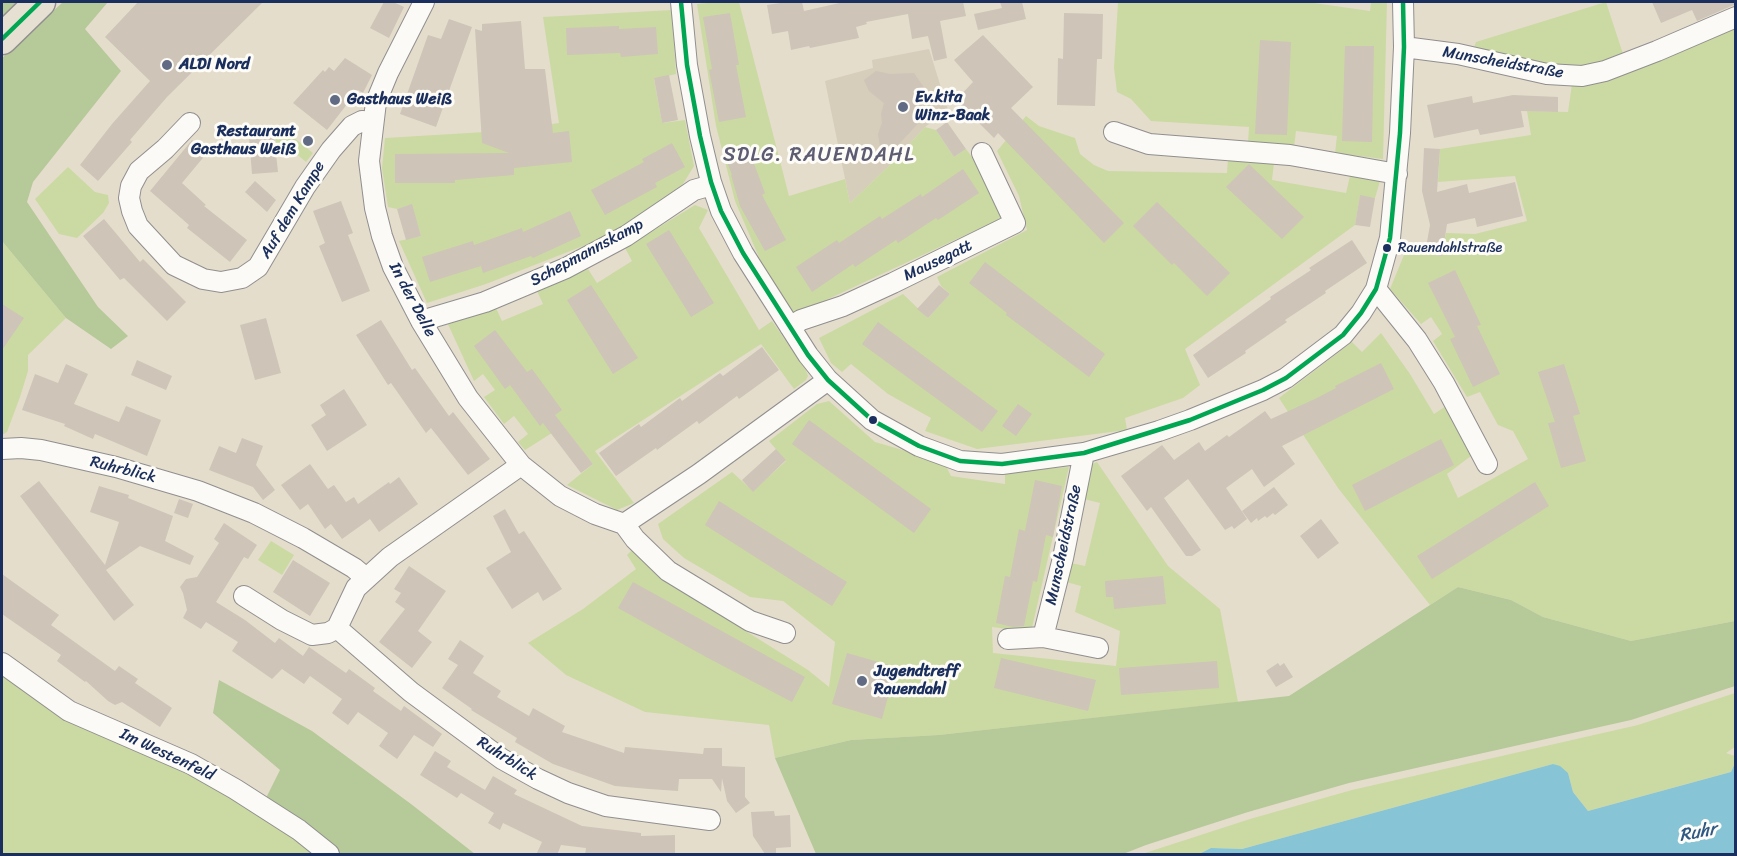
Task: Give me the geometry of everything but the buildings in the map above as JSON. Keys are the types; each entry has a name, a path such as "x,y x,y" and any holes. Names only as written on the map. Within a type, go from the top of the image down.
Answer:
{"main road":[{"path":"2,39 40,2"}],"street":[{"name":"In der Delle","path":"424,2 388,73 376,102 372,122 369,161 378,222 393,267 421,321 468,398 521,465 560,496 595,514 624,524"},
{"path":"681,2 687,65 712,185 721,211 735,239 790,327 828,380 872,420 919,446 960,460 1002,464 1084,453 1190,420 1286,378 1343,334 1361,313 1376,290 1390,238 1397,174 1404,47 1403,2"},
{"name":"Munscheidstraße","path":"1404,47 1458,54 1547,74 1582,76 1605,71 1736,17"},
{"name":"Auf dem Kampe","path":"190,123 161,153 139,171 131,186 129,198 138,226 174,265 203,279 221,282 242,278 258,267 304,188 331,150 352,126 362,121 372,122"},
{"path":"1114,132 1149,144 1290,155 1397,174"},
{"name":"Mausegatt","path":"790,327 801,320 851,302 1015,223 982,153"},
{"name":"Schepmannskamp","path":"421,321 484,302 566,268 626,236 694,190 712,185"},
{"path":"1376,290 1417,340 1444,383 1487,464"},
{"path":"785,633 750,621 668,571 635,539 624,524 699,474 828,380"},
{"name":"Ruhrblick","path":"2,449 41,450 116,467 198,491 254,513 310,542 354,568 366,578"},
{"name":"Munscheidstraße","path":"1043,637 1063,558 1084,453"},
{"path":"244,596 305,632 328,633 337,628 356,588 366,578 414,539 521,465"},
{"name":"Ruhrblick","path":"337,628 411,692 502,759 534,777 568,793 606,806 710,820"},
{"path":"1008,639 1043,637 1098,648"},
{"name":"Im Westenfeld","path":"2,663 69,711 190,764 235,789 299,830 329,855"}],"shaded area":[{"path":"929,49 948,110 925,127 893,162 850,203 825,81 873,68 872,60"}],"green space":[{"path":"2,2 21,2 2,22"},
{"path":"63,2 108,2 85,29 121,71 33,182 27,202 98,307 128,336 111,349 66,318 2,241 2,58"},
{"path":"739,2 789,196 845,179 850,203 893,162 925,127 936,130 954,157 966,149 978,165 1002,218 794,315 761,262 735,201 716,126 697,4"},
{"path":"1118,2 1307,2 1370,11 1371,2 1387,2 1383,159 1335,153 1337,136 1296,131 1294,147 1248,143 1249,127 1151,121 1131,99 1117,92 1114,68"},
{"path":"1606,2 1625,60 1573,69 1472,53 1476,42"},
{"path":"672,10 676,74 654,79 662,123 685,120 694,166 678,192 606,237 486,284 427,303 399,241 421,236 411,205 397,209 388,207 382,168 385,138 502,131 559,123 543,17"},
{"path":"1735,20 1735,621 1631,641 1543,617 1511,600 1458,587 1430,605 1338,488 1279,398 1352,342 1362,352 1381,333 1410,374 1434,414 1446,406 1471,456 1447,474 1458,498 1528,459 1513,431 1498,425 1480,392 1467,397 1433,341 1442,334 1431,317 1421,324 1390,289 1406,250 1441,256 1446,233 1475,234 1527,221 1515,176 1438,182 1440,149 1531,135 1527,111 1568,112 1573,77"},
{"path":"1026,116 1039,126 1075,138 1080,154 1094,165 1108,171 1227,173 1228,158 1274,163 1272,180 1346,193 1350,176 1380,181 1375,198 1360,196 1355,225 1185,349 1200,385 1183,398 1125,418 1127,430 977,449 925,431 931,418 888,394 851,364 842,372 831,363 819,338 903,294 928,318 950,294 941,286 937,277 1027,230 1019,196 997,151"},
{"path":"278,125 313,153 306,162 287,146 277,148 273,129"},
{"path":"68,167 95,192 108,195 109,203 103,213 77,238 59,234 35,199"},
{"path":"695,205 708,210 699,228 759,330 772,321 808,376 794,389 761,344 595,451 634,503 617,510 567,485 593,464 563,426 525,450 518,442 528,434 514,416 504,424 484,397 495,390 483,374 474,381 447,322 496,308 502,321 543,304 537,291 588,269 597,283 632,261 625,248"},
{"path":"2,241 66,318 28,355 28,371 20,397 7,432 2,435"},
{"path":"829,401 875,442 944,462 951,476 1005,484 1005,471 1069,467 1031,632 992,627 993,653 1116,666 1120,631 1075,612 1081,586 1066,582 1071,563 1085,566 1100,503 1084,499 1092,464 1097,462 1168,566 1220,609 1238,702 939,735 851,740 775,758 769,725 645,712 566,675 528,643 583,609 636,569 627,555 633,549 666,581 808,670 829,687 835,642 783,601 750,597 684,558 663,539 658,524 732,472 753,491 786,461 769,441 817,404"},
{"path":"271,541 294,555 282,575 258,560"},
{"path":"1458,587 1511,600 1543,617 1631,641 1735,621 1735,686 1631,720 1349,783 1248,812 1123,854 816,854 775,758 851,740 939,735 1289,696"},
{"path":"2,674 80,726 189,774 263,812 322,854 2,854"},
{"path":"219,680 312,731 475,854 334,854 264,802 280,770 213,713"},
{"path":"1735,693 1735,747 1726,753 1735,756 1731,772 1588,811 1573,792 1568,773 1553,764 1242,849 1211,848 1199,854 1142,854 1250,819 1352,790 1638,725"}],"water":[{"name":"Ruhr","path":"1735,763 1735,854 1199,854 1211,848 1242,849 1553,764 1560,766 1568,773 1573,792 1588,811 1731,772"}],"transit line":[{"path":"2,39 40,2"},
{"path":"681,2 687,65 700,136 711,182 721,211 743,253 808,355 828,380 872,420 919,446 960,461 1002,464 1084,453 1190,420 1286,378 1343,335 1361,313 1376,289 1390,238 1400,133 1404,47 1403,2"}],"place":[{"name":"ALDI Nord","path":"167,65"},
{"name":"Gasthaus Weiß","path":"335,100"},
{"name":"Ev.kita Winz-Baak","path":"903,107"},
{"name":"Restaurant Gasthaus Weiß","path":"308,141"},
{"name":"Rauendahlstraße","path":"1387,248"},
{"name":"Jugendtreff Rauendahl","path":"862,681"}],"district":[{"name":"SDLG. RAUENDAHL","path":"819,156"}]}
